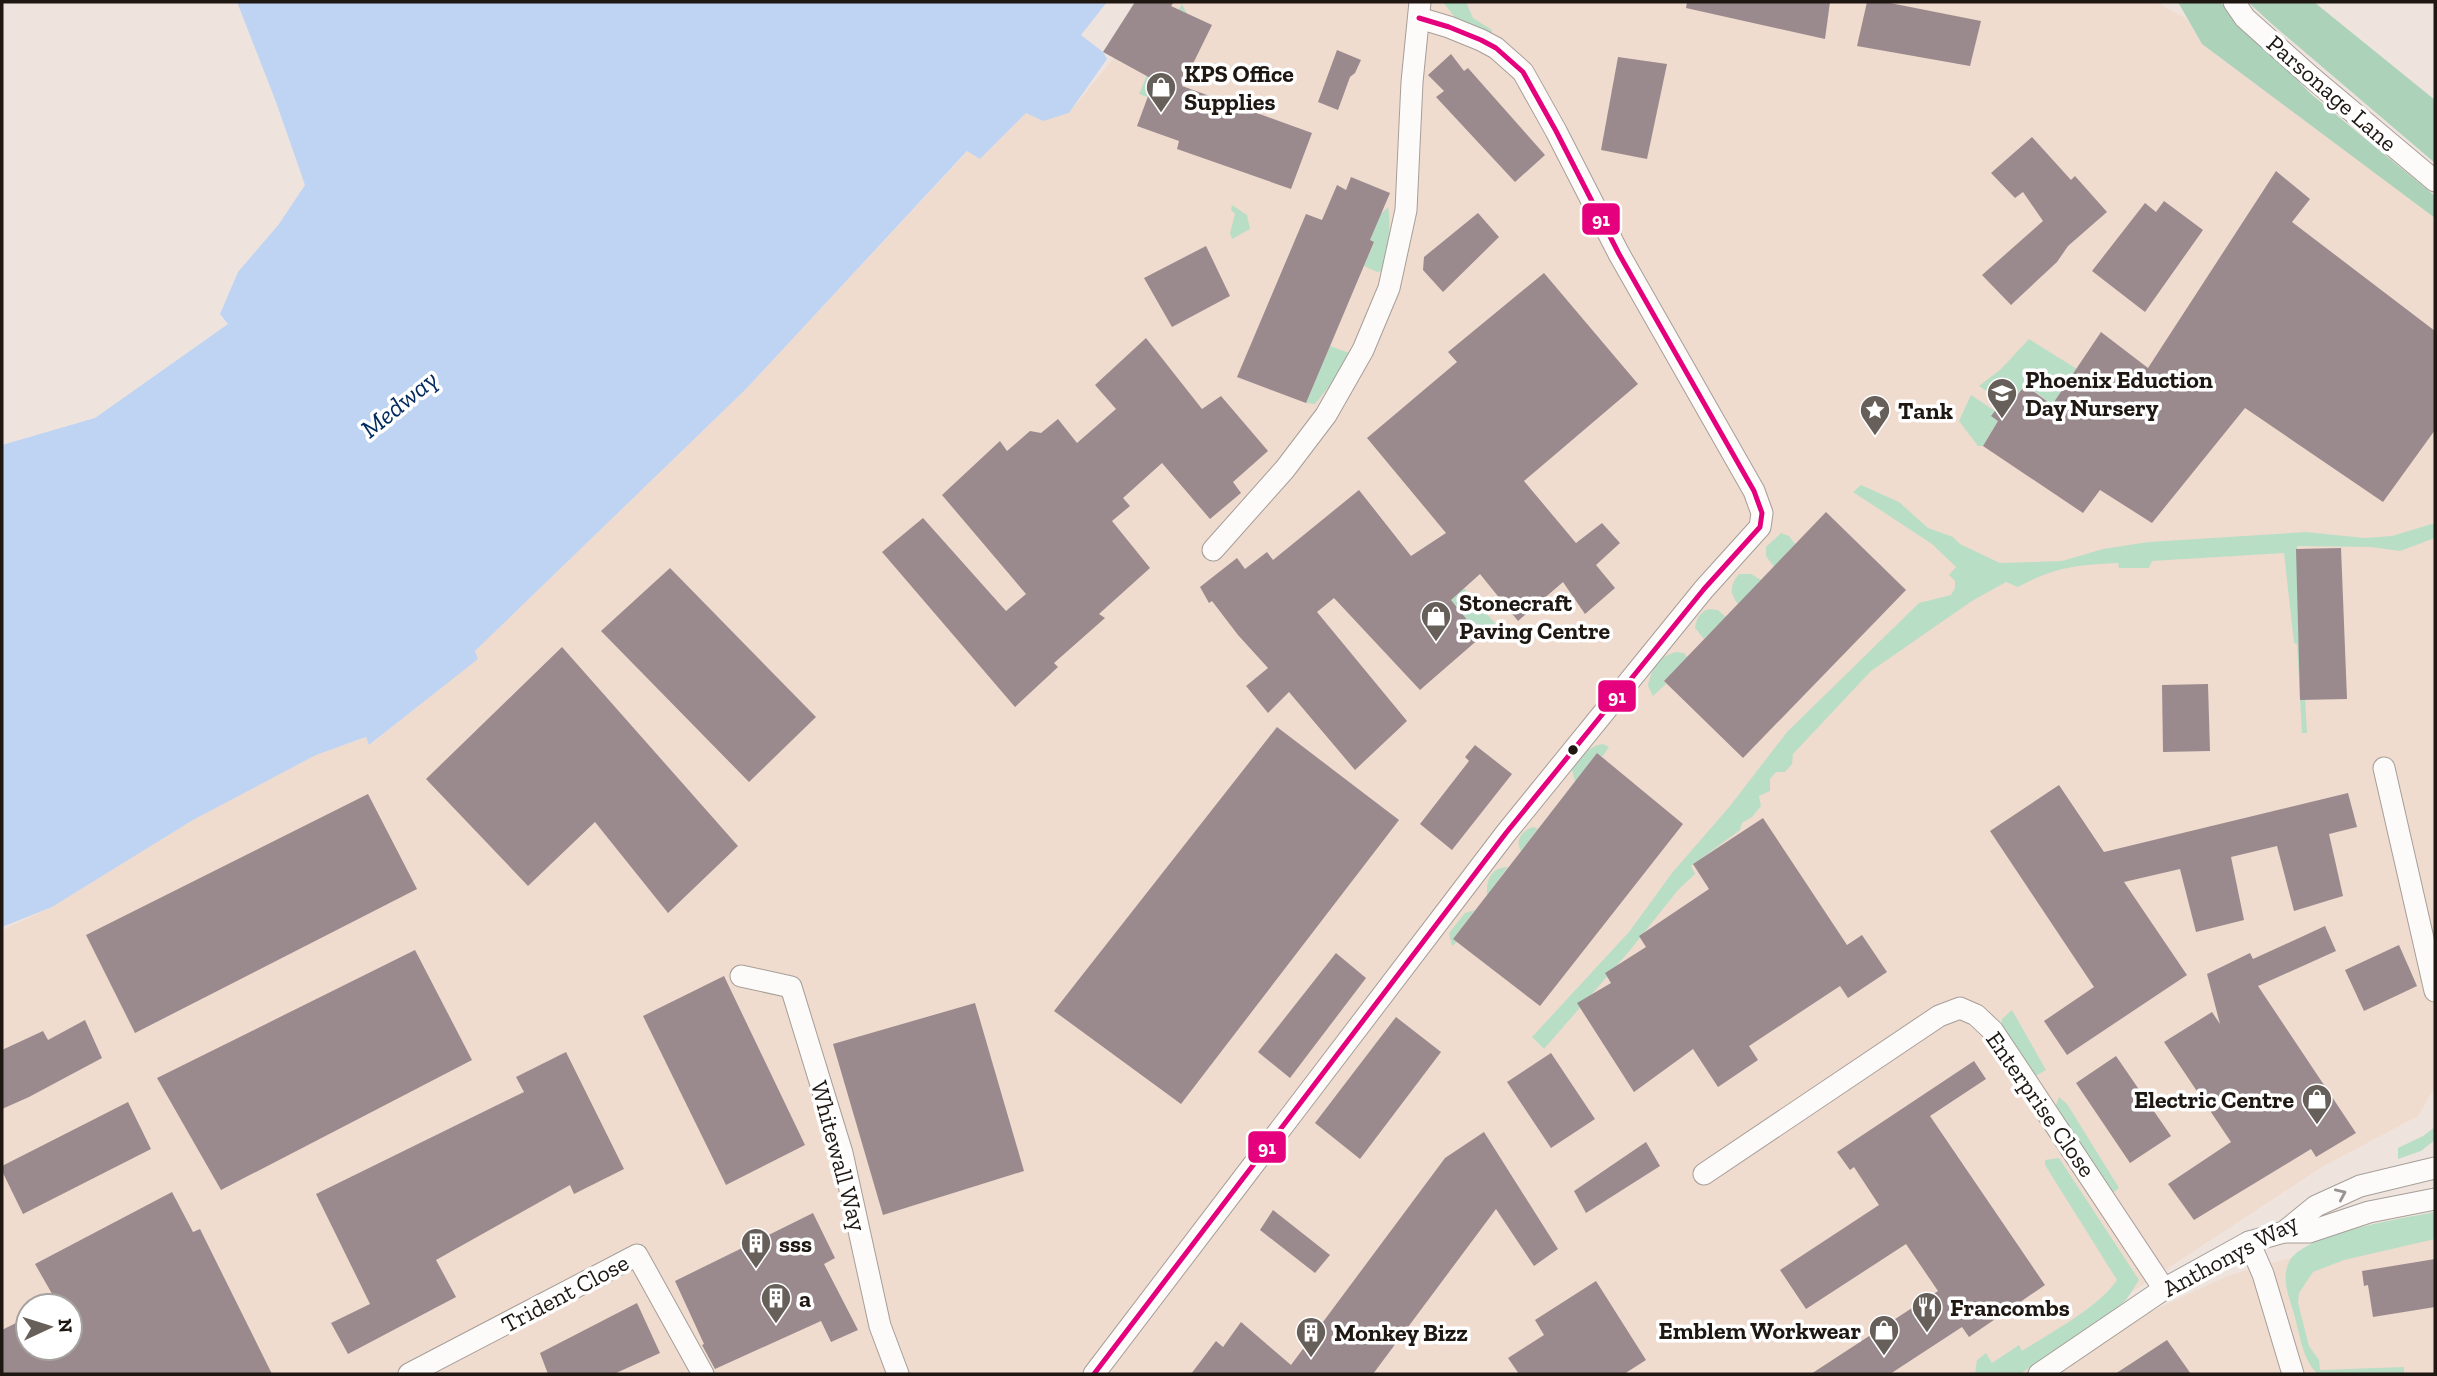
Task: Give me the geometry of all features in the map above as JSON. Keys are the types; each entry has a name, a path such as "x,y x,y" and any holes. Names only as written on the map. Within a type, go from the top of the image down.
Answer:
{"street":[{"name":"Parsonage Lane","path":"2234,2 2245,18 2291,59 2435,181"},
{"path":"1094,1374 1506,833 1704,589 1760,527 1762,513 1754,491 1619,254 1523,72 1496,48 1419,10 1412,82 1406,210 1389,288 1363,350 1326,415 1285,470 1213,550"},
{"path":"2384,768 2435,991"},
{"name":"Whitewall Way","path":"741,976 791,987 842,1153 880,1326 898,1374"},
{"name":"Enterprise Close","path":"1704,1174 1940,1016 1960,1008 1976,1016 1993,1031 2164,1289"},
{"name":"Anthonys Way","path":"2039,1374 2164,1289 2249,1242 2284,1232 2316,1206 2368,1184 2435,1168"},
{"path":"2284,1232 2309,1232 2377,1210 2435,1199"},
{"path":"2249,1242 2263,1274 2293,1374"},
{"name":"Trident Close","path":"409,1374 637,1255 703,1374"}],"shaded area":[{"path":"1139,2 2156,2 2187,19 2202,44 2435,218 2435,1087 2418,1116 2322,1167 2007,1374 2,1374 2,930 52,907 193,820 316,755 367,737 370,745 477,659 475,651 746,389 968,151 980,159 1026,113 1044,118 1069,113 1141,25"},
{"path":"2435,1217 2435,1374 2015,1374 2230,1275"}],"green space":[{"path":"1443,2 1466,2 1473,18 1492,30 1492,35 1457,20"},
{"path":"2178,2 2220,2 2311,94 2435,196 2435,218 2202,44"},
{"path":"2248,2 2314,2 2435,100 2435,163 2273,25"},
{"path":"1182,4 1187,14 1147,97 1139,94 1153,61 1150,59"},
{"path":"1232,205 1247,215 1250,229 1232,239 1230,233 1235,214 1231,210"},
{"path":"1388,207 1387,247 1382,271 1377,272 1364,266 1374,243 1370,240 1380,215"},
{"path":"2029,339 2077,369 2052,405 2025,384 2009,406 1979,386 2001,369"},
{"path":"1330,346 1349,353 1340,373 1315,404 1306,403"},
{"path":"1971,395 1995,411 1998,421 1983,446 1978,446 1959,421"},
{"path":"1861,485 1899,502 1928,528 1953,537 1960,544 2000,563 2062,561 2103,549 2149,542 2306,532 2364,538 2392,536 2435,523 2435,538 2400,551 2371,547 2297,546 2307,733 2302,733 2297,644 2294,643 2284,553 2152,561 2149,568 2119,568 2118,563 2078,566 2043,575 2018,587 2006,582 1972,601 1871,671 1793,754 1792,764 1785,772 1776,772 1770,779 1770,791 1759,796 1761,806 1752,817 1742,823 1740,830 1691,866 1695,874 1678,890 1544,1049 1532,1037 1629,932 1672,873 1730,806 1787,732 1919,603 1951,595 1955,588 1955,581 1949,575 1956,567 1932,544 1853,492"},
{"path":"1781,533 1789,536 1795,544 1774,567 1766,556 1766,547"},
{"path":"1739,574 1751,574 1761,580 1738,604 1732,589"},
{"path":"1464,588 1495,623 1481,637 1451,600"},
{"path":"1709,609 1718,610 1726,617 1704,639 1695,628 1697,619"},
{"path":"1676,652 1684,653 1687,657 1653,696 1648,686 1651,674 1660,660"},
{"path":"1603,744 1609,747 1602,757 1597,753 1575,782 1572,770 1578,761 1589,750"},
{"path":"1533,827 1538,829 1521,851 1521,836"},
{"path":"1508,867 1487,895 1487,884 1491,875"},
{"path":"1475,910 1453,939 1457,942 1452,946 1449,933 1465,913"},
{"path":"2012,1010 2046,1070 2030,1079 2001,1031 2002,1019"},
{"path":"2059,1097 2067,1104 2119,1188 2110,1195 2054,1110"},
{"path":"2435,1127 2435,1140 2421,1151 2398,1159 2398,1148"},
{"path":"2059,1158 2139,1280 2126,1300 2108,1315 2020,1374 1975,1374 1977,1360 1986,1353 1992,1363 2019,1345 2022,1351 2086,1310 2117,1280 2045,1165 2045,1160"},
{"path":"2435,1212 2435,1239 2344,1260 2313,1272 2299,1293 2298,1303 2309,1346 2319,1360 2320,1370 2404,1367 2404,1374 2318,1374 2308,1362 2288,1295 2286,1275 2289,1262 2298,1252 2333,1235"}],"water":[{"name":"Medway","path":"237,2 1107,2 1081,35 1103,52 1107,59 1069,113 1043,121 1026,113 980,159 967,151 746,389 475,651 478,659 369,745 366,737 316,755 193,820 52,907 2,927 2,445 95,418 228,324 220,314 238,272 279,224 305,185"}],"building":[{"path":"1135,2 1174,2 1171,6 1212,25 1182,86 1312,133 1291,189 1177,149 1179,141 1137,126 1154,80 1103,52"},
{"path":"1687,2 1830,2 1825,39 1686,8"},
{"path":"1867,2 1885,2 1981,21 1970,66 1857,46"},
{"path":"1337,50 1361,60 1350,77 1338,110 1318,102"},
{"path":"1451,54 1464,71 1468,68 1545,155 1515,182 1436,97 1444,91 1428,75"},
{"path":"1618,57 1667,64 1647,159 1601,150"},
{"path":"2032,137 2071,180 2075,176 2107,212 2068,246 2057,262 2011,305 1982,275 2043,221 2023,192 2015,198 1991,173"},
{"path":"2276,171 2310,199 2292,222 2435,331 2435,430 2383,502 2245,408 2152,523 2100,490 2083,513 1983,446 1998,421 1991,416 2002,402 2009,406 2025,385 2052,405 2101,332 2148,368"},
{"path":"1351,177 1390,193 1370,240 1374,242 1306,403 1237,377 1306,214 1322,220 1337,185 1346,190"},
{"path":"2164,201 2203,230 2145,312 2092,271 2145,203 2156,212"},
{"path":"1478,213 1499,237 1443,292 1423,270 1424,257"},
{"path":"1206,246 1230,296 1172,327 1144,278"},
{"path":"1544,273 1638,384 1524,481 1576,543 1602,523 1620,543 1596,565 1615,588 1585,614 1563,582 1518,621 1480,574 1451,600 1481,637 1420,690 1334,598 1317,612 1407,721 1355,770 1289,692 1268,713 1246,686 1268,668 1212,601 1209,603 1200,587 1237,558 1245,569 1267,552 1273,560 1359,490 1411,556 1446,533 1367,438 1457,362 1448,352"},
{"path":"1146,338 1202,409 1221,396 1268,451 1233,482 1241,493 1210,519 1162,463 1123,498 1130,506 1112,521 1150,568 1099,614 1105,618 1054,663 1058,667 1015,707 882,552 923,518 1006,611 1026,594 942,495 1000,441 1007,451 1030,431 1041,433 1058,419 1077,443 1116,409 1095,385"},
{"path":"1826,512 1906,590 1743,758 1664,681"},
{"path":"2341,548 2347,699 2300,700 2296,549"},
{"path":"670,568 816,717 749,782 601,631"},
{"path":"562,647 738,846 668,913 595,822 528,886 426,779"},
{"path":"2208,684 2210,751 2163,752 2162,685"},
{"path":"1277,727 1399,820 1181,1104 1054,1011"},
{"path":"1475,745 1512,774 1452,850 1420,824 1469,761 1465,757"},
{"path":"1597,753 1683,824 1540,1006 1453,939"},
{"path":"2059,785 2104,852 2348,793 2357,827 2329,834 2343,896 2294,911 2277,846 2231,857 2244,920 2196,932 2180,869 2124,882 2187,975 2067,1055 2044,1021 2094,987 1990,831"},
{"path":"368,794 417,889 135,1033 86,935"},
{"path":"1763,818 1847,945 1862,935 1887,972 1848,998 1840,986 1749,1046 1758,1060 1718,1087 1693,1049 1634,1092 1577,1003 1611,983 1605,973 1646,947 1639,936 1709,889 1693,864"},
{"path":"2325,926 2336,951 2258,986 2356,1133 2316,1157 2311,1149 2194,1220 2168,1184 2231,1142 2164,1042 2212,1012 2220,1024 2207,974 2250,953 2253,959"},
{"path":"2399,945 2417,986 2364,1011 2345,970"},
{"path":"415,950 472,1060 221,1190 157,1078"},
{"path":"1336,953 1366,978 1290,1078 1258,1052"},
{"path":"724,976 805,1145 726,1185 643,1016"},
{"path":"975,1003 1024,1171 883,1215 833,1044"},
{"path":"1396,1017 1441,1052 1360,1159 1315,1123"},
{"path":"85,1020 102,1058 2,1109 2,1050 43,1031 48,1040"},
{"path":"566,1052 624,1169 574,1194 570,1185 436,1260 456,1297 348,1354 331,1323 370,1304 316,1194 524,1092 516,1077"},
{"path":"1551,1053 1595,1119 1551,1148 1507,1082"},
{"path":"2116,1056 2171,1136 2130,1163 2076,1083"},
{"path":"1974,1061 1986,1079 1930,1116 2045,1285 1969,1337 1962,1327 1890,1374 1811,1374 1938,1291 1906,1244 1806,1309 1780,1270 1879,1205 1854,1167 1850,1170 1837,1152"},
{"path":"128,1102 151,1149 23,1214 2,1166"},
{"path":"1484,1132 1558,1249 1534,1266 1496,1209 1373,1374 1191,1374 1216,1341 1223,1347 1241,1322 1291,1365 1445,1158"},
{"path":"1646,1142 1660,1166 1586,1213 1574,1191"},
{"path":"172,1192 193,1232 200,1229 272,1374 2,1374 2,1330 14,1324 14,1362 84,1362 84,1292 51,1292 35,1264"},
{"path":"1273,1210 1330,1255 1315,1273 1260,1230"},
{"path":"813,1213 835,1258 824,1264 858,1330 831,1342 821,1321 715,1369 675,1281"},
{"path":"2435,1259 2435,1307 2373,1317 2368,1285 2364,1286 2362,1271"},
{"path":"1596,1281 1646,1360 1624,1374 1519,1374 1508,1358 1544,1335 1535,1320"},
{"path":"637,1303 660,1353 614,1374 548,1374 540,1353"},
{"path":"2167,1340 2191,1374 2115,1374"}],"transit line":[{"name":"91","path":"1094,1374 1506,833 1704,589 1760,527 1762,513 1754,491 1619,254 1523,72 1496,48 1481,40 1419,18"}],"place":[{"name":"KPS Office Supplies","path":"1161,114"},
{"name":"Phoenix Eduction Day Nursery","path":"2002,420"},
{"name":"Tank","path":"1875,437"},
{"name":"Stonecraft Paving Centre","path":"1436,643"},
{"name":"Electric Centre","path":"2317,1126"},
{"name":"sss","path":"756,1270"},
{"name":"a","path":"776,1325"},
{"name":"Francombs","path":"1927,1334"},
{"name":"Emblem Workwear","path":"1884,1357"},
{"name":"Monkey Bizz","path":"1311,1359"}]}
